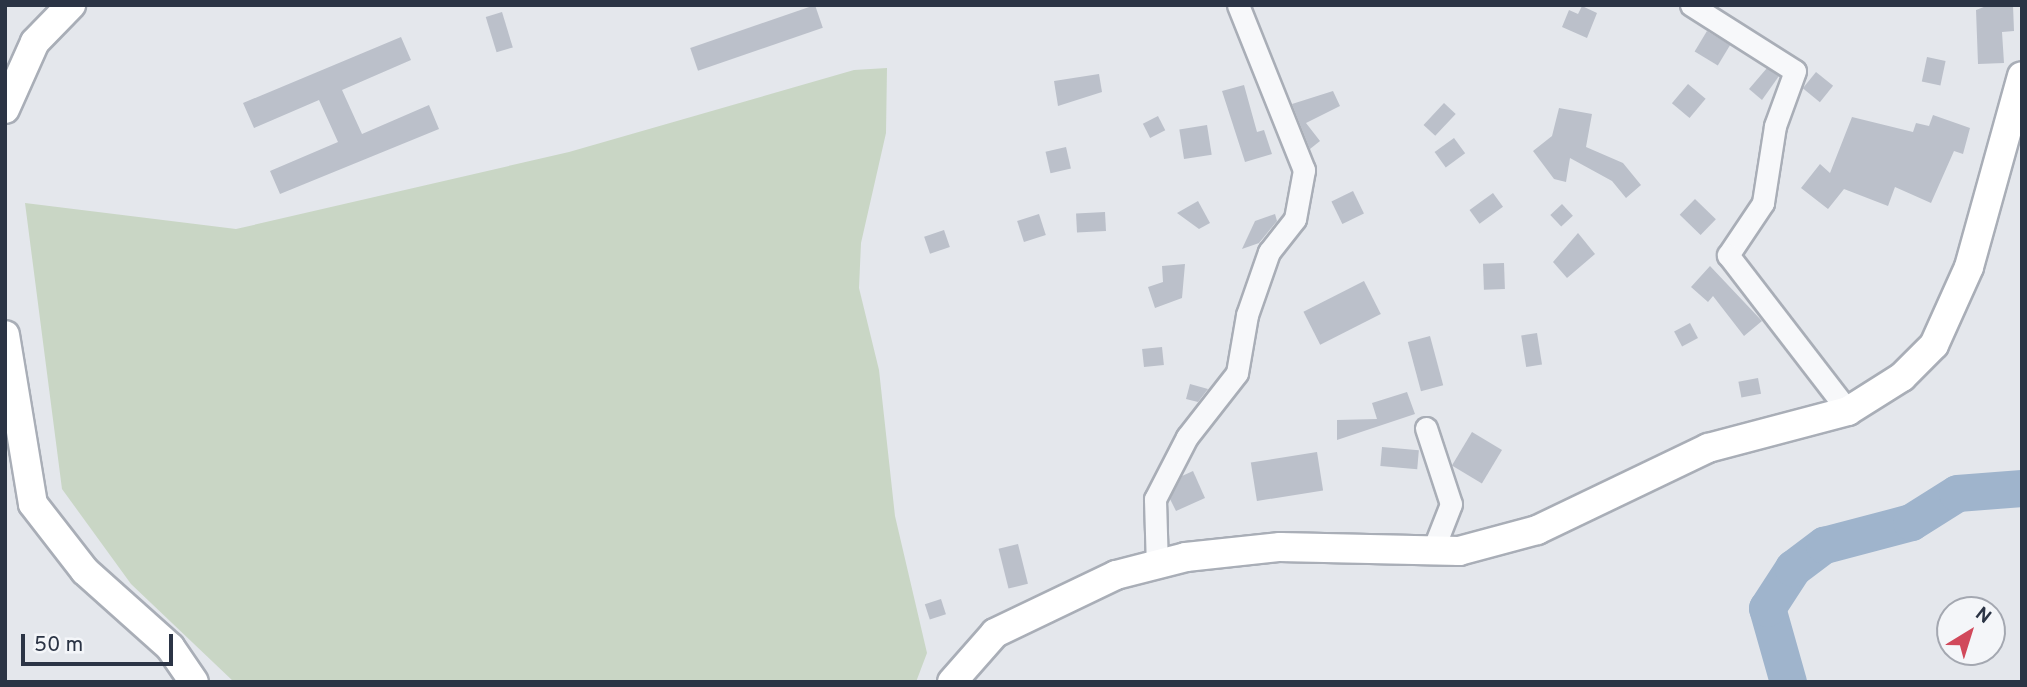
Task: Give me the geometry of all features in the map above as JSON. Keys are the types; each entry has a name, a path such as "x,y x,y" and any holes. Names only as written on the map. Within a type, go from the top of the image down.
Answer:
{"main road":[{"path":"5,109 35,42 71,5"},
{"path":"952,682 995,633 1116,575 1157,567 1186,557 1280,547 1460,551 1537,530 1708,448 1848,411 1902,377 1934,345 1969,268 2022,76"},
{"path":"5,335 33,504 85,571 170,647 194,682"}],"street":[{"path":"1157,567 1155,499 1188,437 1237,373 1244,324 1269,252 1295,219 1304,170 1238,5"},
{"path":"1691,5 1794,71 1775,126 1763,203 1728,255 1848,411"},
{"path":"1426,428 1451,504 1433,550"}],"green space":[{"path":"887,68 886,133 861,243 859,288 879,370 895,516 927,653 916,682 234,682 131,584 62,489 25,203 236,229 569,152 854,70"}],"building":[{"path":"815,5 823,28 698,71 690,48"},
{"path":"1989,5 2013,5 2014,31 2002,32 2004,63 1978,64 1976,10"},
{"path":"1582,6 1597,13 1587,38 1562,27 1569,10 1578,14"},
{"path":"502,12 513,47 497,52 486,17"},
{"path":"1707,31 1730,45 1718,65 1695,52"},
{"path":"401,37 411,60 342,90 362,134 429,105 439,129 280,194 270,171 338,142 319,100 254,128 243,103"},
{"path":"1927,57 1946,61 1940,85 1922,81"},
{"path":"1767,68 1779,76 1762,100 1749,89"},
{"path":"1816,72 1833,86 1820,102 1803,88"},
{"path":"1099,74 1102,92 1058,106 1054,81"},
{"path":"1688,84 1706,99 1690,118 1672,103"},
{"path":"1244,85 1257,132 1264,130 1272,154 1245,162 1222,91"},
{"path":"1333,91 1340,106 1306,123 1320,141 1310,149 1292,104"},
{"path":"1444,103 1456,114 1435,136 1424,125"},
{"path":"1559,108 1592,114 1586,147 1623,163 1641,185 1626,198 1612,181 1570,158 1566,182 1554,179 1533,151 1552,136"},
{"path":"1933,115 1970,128 1963,154 1954,151 1931,203 1895,187 1888,206 1844,189 1828,209 1801,188 1820,164 1830,173 1852,117 1913,132 1916,123 1929,126"},
{"path":"1158,116 1165,130 1150,138 1143,124"},
{"path":"1207,125 1212,155 1184,159 1179,129"},
{"path":"1454,138 1465,153 1446,167 1435,152"},
{"path":"1066,147 1071,168 1050,173 1046,152"},
{"path":"1353,191 1364,213 1342,224 1331,202"},
{"path":"1493,193 1503,207 1480,224 1470,210"},
{"path":"1695,199 1716,219 1701,235 1680,215"},
{"path":"1198,201 1210,223 1199,229 1177,213"},
{"path":"1562,204 1573,216 1561,227 1550,215"},
{"path":"1105,212 1106,231 1077,232 1076,214"},
{"path":"1039,214 1046,235 1024,242 1017,221"},
{"path":"1275,214 1277,221 1259,243 1242,249 1255,221"},
{"path":"944,230 950,247 930,254 924,237"},
{"path":"1578,233 1595,254 1567,278 1553,262"},
{"path":"1504,263 1505,289 1484,290 1483,264"},
{"path":"1185,264 1182,298 1155,308 1148,287 1163,282 1162,266"},
{"path":"1710,266 1762,321 1744,336 1713,296 1708,302 1691,287"},
{"path":"1364,281 1381,314 1320,345 1303,312"},
{"path":"1690,323 1698,338 1682,346 1674,331"},
{"path":"1537,333 1542,365 1526,367 1521,336"},
{"path":"1430,336 1443,385 1421,391 1408,342"},
{"path":"1162,347 1164,365 1144,367 1142,349"},
{"path":"1758,378 1761,394 1741,398 1738,382"},
{"path":"1190,384 1208,389 1198,402 1186,399"},
{"path":"1407,392 1415,414 1337,440 1337,420 1377,419 1372,403"},
{"path":"1472,432 1502,450 1482,483 1452,465"},
{"path":"1382,447 1419,450 1417,469 1380,466"},
{"path":"1317,452 1323,491 1257,501 1251,462"},
{"path":"1193,471 1205,498 1176,511 1170,499 1182,476"},
{"path":"1018,544 1028,584 1009,589 999,549"},
{"path":"941,599 946,614 930,619 925,604"}],"waterway":[{"path":"1788,682 1767,608 1793,568 1824,545 1911,522 1957,493 2022,488"}]}
